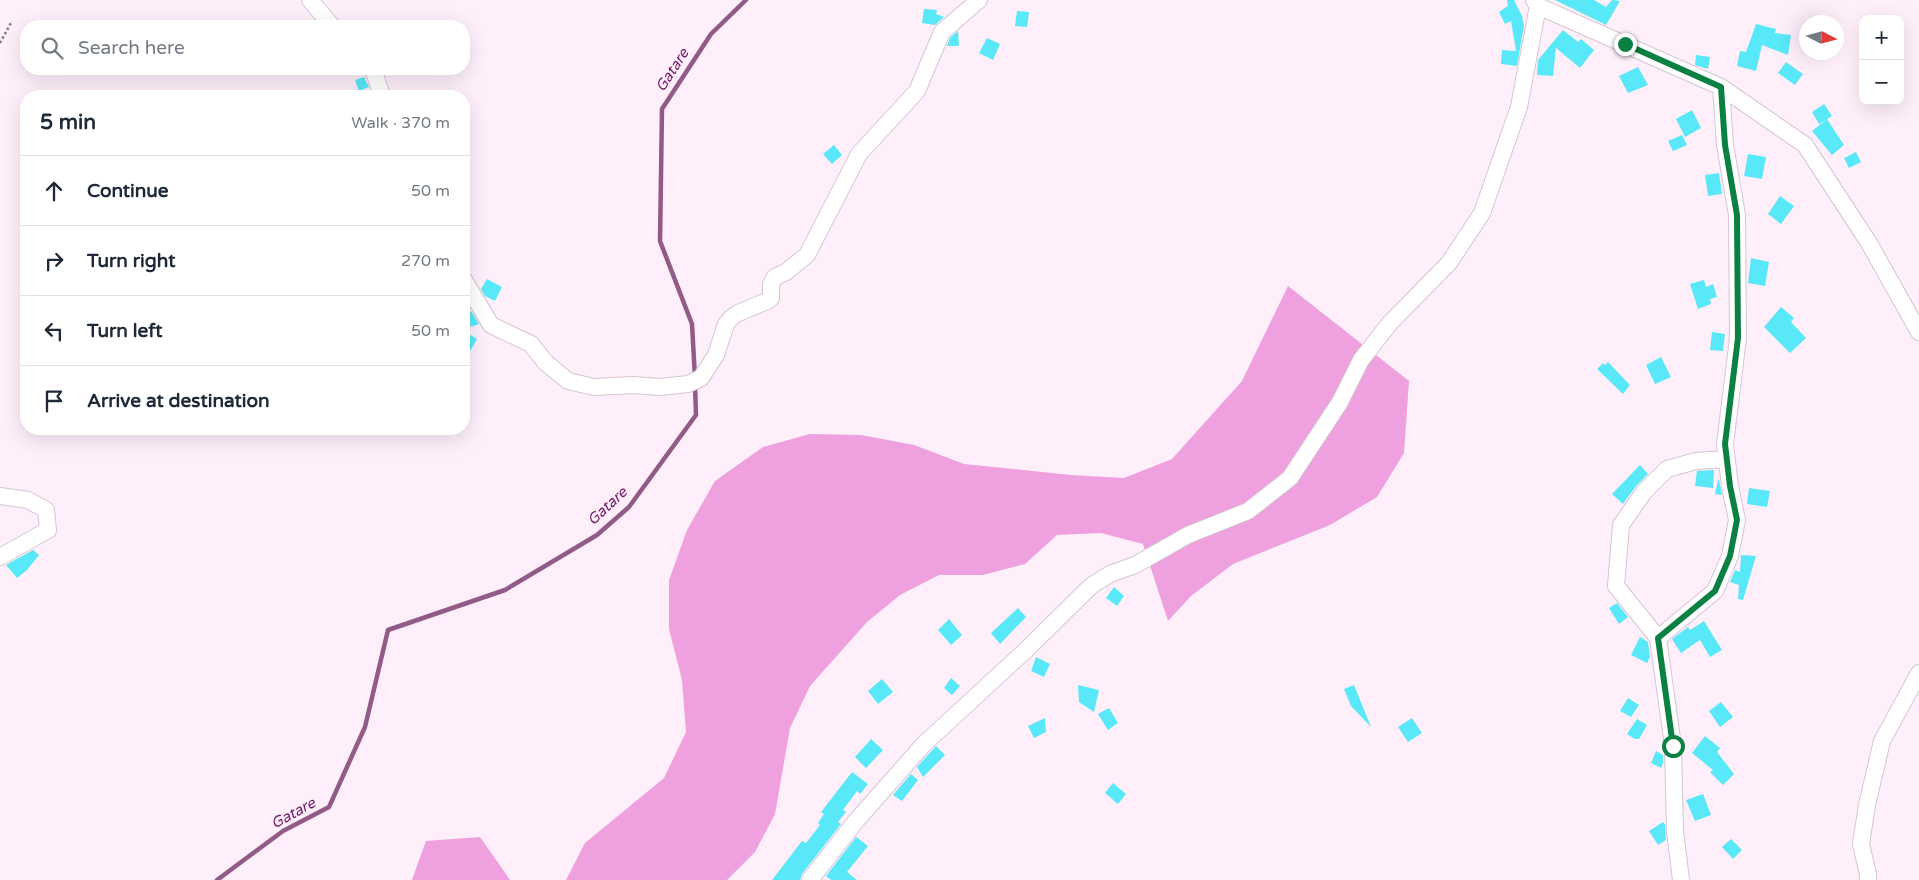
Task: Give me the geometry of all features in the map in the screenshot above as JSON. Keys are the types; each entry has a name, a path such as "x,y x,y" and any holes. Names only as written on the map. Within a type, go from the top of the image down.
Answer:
{"street":[{"path":"310,0 327,20"},
{"path":"470,290 491,325 531,344 544,362 568,381 594,387 633,385 660,387 688,384 701,378 716,355 726,324 731,318 771,298 771,284 775,277 786,272 807,255 859,154 917,91 942,32 979,0"},
{"path":"810,880 856,821 924,744 1026,650 1091,586 1110,574 1135,566 1188,535 1248,511 1290,478 1340,402 1361,360 1390,324 1449,263 1482,213 1519,107 1536,3 1721,87 1805,145 1869,243 1919,332"},
{"path":"375,75 380,90"},
{"path":"1658,638 1715,591 1730,556 1737,520 1725,444 1738,338 1737,215 1725,145 1721,87"},
{"path":"1681,880 1675,831 1673,746 1658,638 1616,586 1621,525 1644,492 1667,470 1696,461 1726,459"},
{"path":"0,496 28,500 46,510 48,530 0,557"},
{"path":"1868,880 1861,844 1867,805 1882,741 1919,673"}],"path":[{"path":"0,42 12,21"}],"shaded area":[{"path":"1288,286 1409,381 1404,453 1377,497 1330,525 1233,564 1191,596 1168,621 1143,544 1101,533 1057,535 1025,564 983,575 939,575 900,595 867,622 810,686 790,728 775,814 755,852 727,880 566,880 585,843 664,778 686,732 682,680 669,629 669,580 687,530 715,481 763,447 810,434 861,435 914,445 964,464 1071,475 1124,478 1172,459 1242,381"},
{"path":"480,837 510,880 412,880 426,841"}],"building":[{"path":"1507,0 1514,0 1522,16 1524,26 1517,66 1501,64 1502,50 1516,51 1511,21 1505,24 1499,12 1508,6"},
{"path":"1555,0 1594,0 1606,7 1612,0 1620,1 1606,25"},
{"path":"924,9 937,10 936,14 944,17 935,25 922,23"},
{"path":"1017,11 1029,12 1027,27 1015,26"},
{"path":"1756,24 1776,29 1775,33 1791,35 1788,55 1762,45 1756,71 1737,66 1740,51 1746,52"},
{"path":"1563,30 1578,42 1581,39 1594,50 1580,68 1556,48 1553,76 1537,75 1538,60"},
{"path":"958,31 959,46 947,46 950,38"},
{"path":"987,38 1000,44 993,60 979,53"},
{"path":"1696,55 1710,57 1708,69 1695,65"},
{"path":"1786,62 1803,74 1795,85 1778,73"},
{"path":"1638,67 1648,85 1628,93 1619,76"},
{"path":"364,77 369,87 359,90 355,80"},
{"path":"1824,104 1832,116 1819,124 1812,112"},
{"path":"1692,110 1701,128 1685,137 1676,119"},
{"path":"1827,119 1844,145 1832,155 1812,131"},
{"path":"1682,135 1687,145 1673,151 1668,141"},
{"path":"834,145 842,155 832,164 823,154"},
{"path":"1856,152 1861,162 1849,168 1844,158"},
{"path":"1748,154 1766,157 1762,179 1744,176"},
{"path":"1719,173 1722,194 1708,196 1705,175"},
{"path":"1780,196 1794,206 1781,224 1768,214"},
{"path":"1751,258 1769,262 1765,286 1748,283"},
{"path":"487,279 502,287 495,301 485,296 481,289"},
{"path":"1704,280 1706,287 1713,284 1717,297 1710,299 1711,304 1698,309 1690,284"},
{"path":"1781,307 1794,318 1791,322 1806,338 1790,353 1764,327"},
{"path":"470,311 479,324 471,327 470,325"},
{"path":"1712,332 1725,334 1723,351 1710,350"},
{"path":"470,335 477,339 470,351"},
{"path":"1661,357 1671,377 1655,384 1646,365"},
{"path":"1608,362 1630,385 1623,394 1597,369 1603,363 1605,365"},
{"path":"1640,465 1648,474 1636,486 1623,504 1612,494"},
{"path":"1714,470 1713,488 1695,486 1697,471"},
{"path":"1719,480 1722,495 1715,494"},
{"path":"1749,488 1770,491 1767,507 1747,504"},
{"path":"33,550 39,555 27,570 17,578 6,565"},
{"path":"1741,555 1756,556 1743,600 1738,599 1739,585 1730,582 1735,570 1740,572"},
{"path":"1114,587 1124,596 1117,606 1106,598"},
{"path":"1617,603 1628,617 1619,624 1609,608"},
{"path":"1018,608 1026,617 1000,644 991,633"},
{"path":"949,619 962,635 951,645 938,630"},
{"path":"1704,621 1722,650 1710,657 1700,640 1681,653 1672,639 1688,627 1690,630"},
{"path":"1640,637 1648,642 1650,657 1647,663 1631,655"},
{"path":"1036,657 1050,664 1044,677 1031,671"},
{"path":"951,678 960,686 952,695 944,688"},
{"path":"882,679 893,692 878,704 868,691"},
{"path":"1078,685 1099,690 1094,712 1079,702"},
{"path":"1354,685 1371,727 1351,706 1344,689"},
{"path":"1628,698 1639,705 1631,717 1620,711"},
{"path":"1721,702 1733,717 1720,727 1709,711"},
{"path":"1109,708 1118,723 1108,730 1098,714"},
{"path":"1045,718 1046,732 1034,738 1028,726"},
{"path":"1412,718 1422,733 1408,742 1398,727"},
{"path":"1637,719 1647,725 1639,739 1635,739 1627,734"},
{"path":"1705,736 1720,748 1717,752 1734,774 1723,785 1710,772 1713,770 1692,753"},
{"path":"871,739 883,750 866,768 855,757"},
{"path":"936,746 945,755 923,777 917,767"},
{"path":"1656,751 1663,755 1661,768 1651,763"},
{"path":"852,772 868,784 860,794 857,791 843,810 846,812 838,822 841,824 802,874 800,880 772,880 802,841 806,843 820,825 818,823 824,814 821,812"},
{"path":"911,774 918,780 902,801 893,795"},
{"path":"1113,783 1126,794 1118,804 1105,793"},
{"path":"1703,794 1711,815 1695,821 1686,800"},
{"path":"1663,822 1666,840 1658,845 1649,831"},
{"path":"856,837 868,846 847,872 857,880 831,880 826,876"},
{"path":"1731,839 1742,850 1733,859 1722,847"}],"waterway":[{"name":"Gatare","path":"695,378 692,324 660,241 662,109 711,34 746,0"},
{"name":"Gatare","path":"217,880 283,831 329,807 365,727 388,630 505,590 597,535 629,507 696,415 695,385"}],"route":[{"path":"1625,44 1721,87 1725,145 1737,215 1738,338 1725,444 1730,486 1737,520 1730,556 1715,591 1658,638 1673,746"}]}
